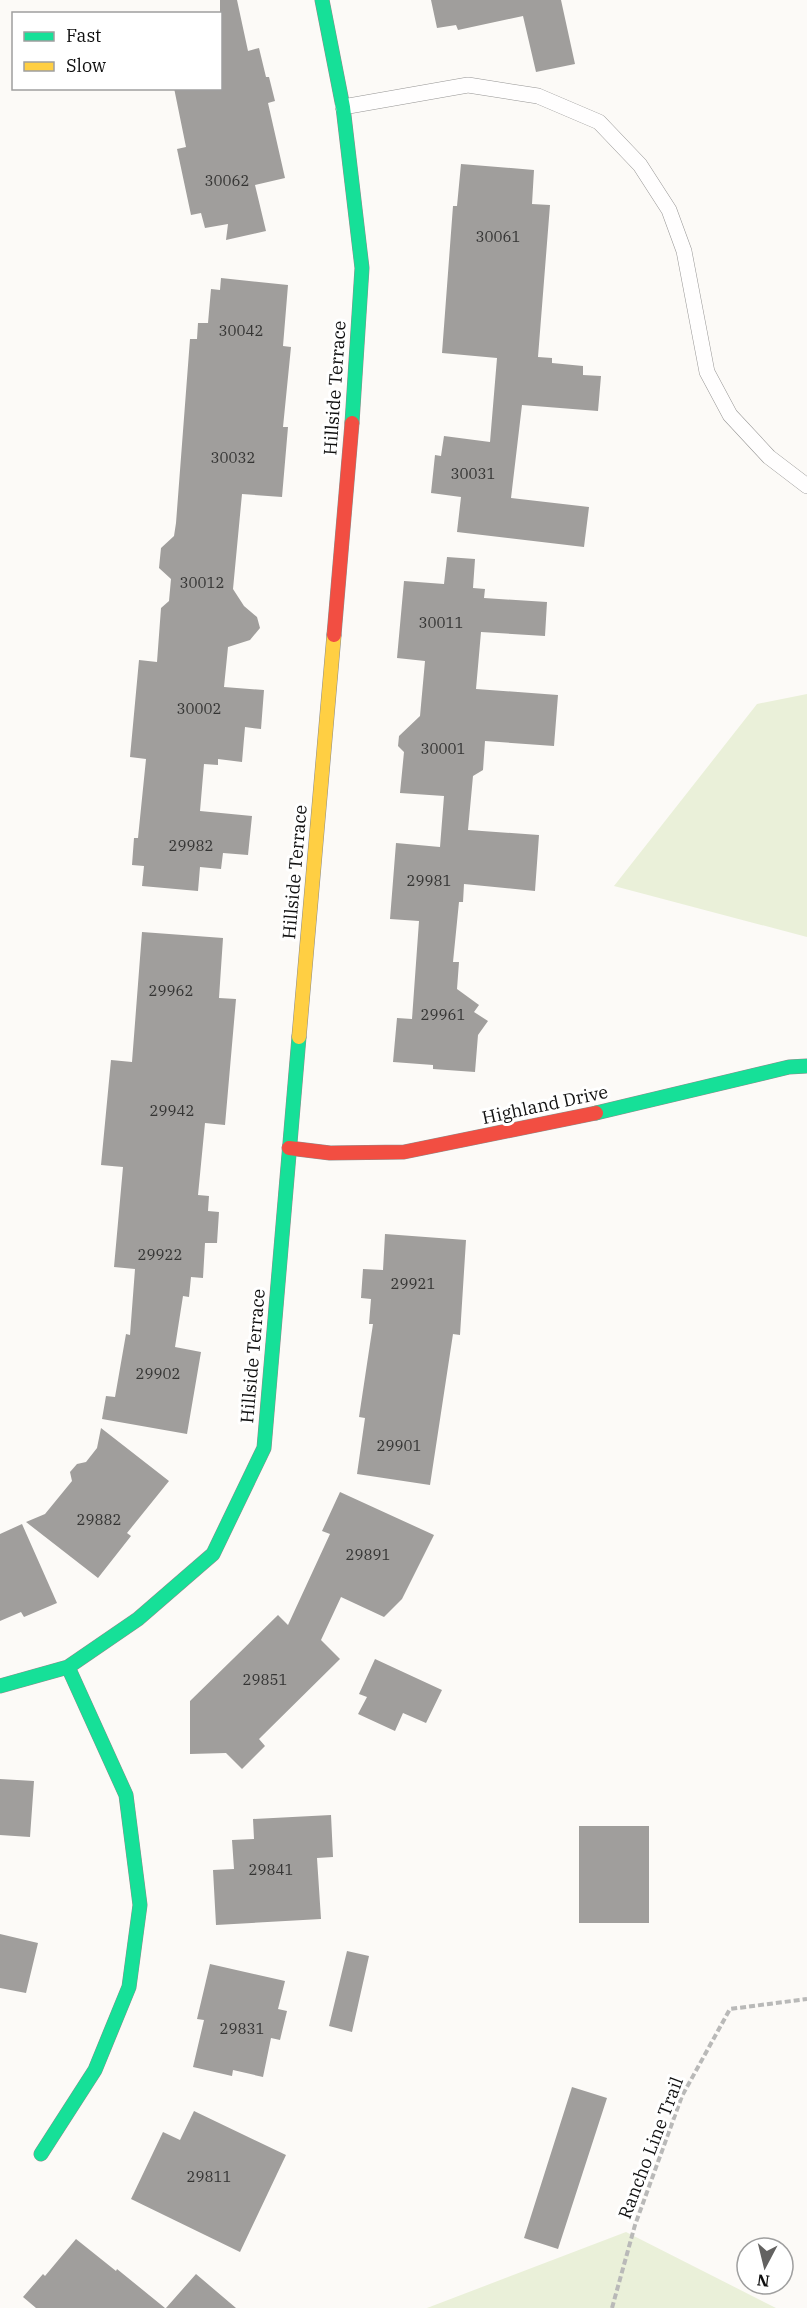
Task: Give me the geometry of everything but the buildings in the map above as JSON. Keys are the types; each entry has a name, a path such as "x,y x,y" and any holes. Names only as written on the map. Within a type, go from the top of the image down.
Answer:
{"street":[{"name":"Hillside Terrace","path":"0,1686 68,1667 138,1619 213,1554 264,1448 351,437 362,268 343,107 322,0"},
{"name":"Highland Drive","path":"289,1148 330,1154 404,1152 561,1121 789,1067 807,1066"},
{"path":"41,2154 95,2070 129,1987 140,1905 126,1795 68,1667"}],"lane":[{"path":"343,107 468,85 538,96 599,122 640,165 669,210 684,251 707,372 730,415 768,457 807,486"}],"path":[{"name":"Rancho Line Trail","path":"612,2308 635,2225 682,2096 730,2009 807,1999"}],"green space":[{"path":"807,694 807,937 614,886 757,704"},
{"path":"626,2232 735,2287 735,2296 752,2296 776,2308 427,2308"}],"traffic: fast":[{"path":"322,0 343,107 362,268 352,423"},
{"path":"0,1686 68,1667 138,1619 213,1554 264,1448 299,1037"},
{"path":"596,1113 789,1067 807,1066"},
{"path":"41,2154 95,2070 129,1987 140,1905 126,1795 68,1667"}],"traffic: slow":[{"path":"299,1037 334,635"}],"traffic: jam":[{"path":"334,635 352,423"},
{"path":"289,1148 330,1153 404,1152 596,1113"}]}
